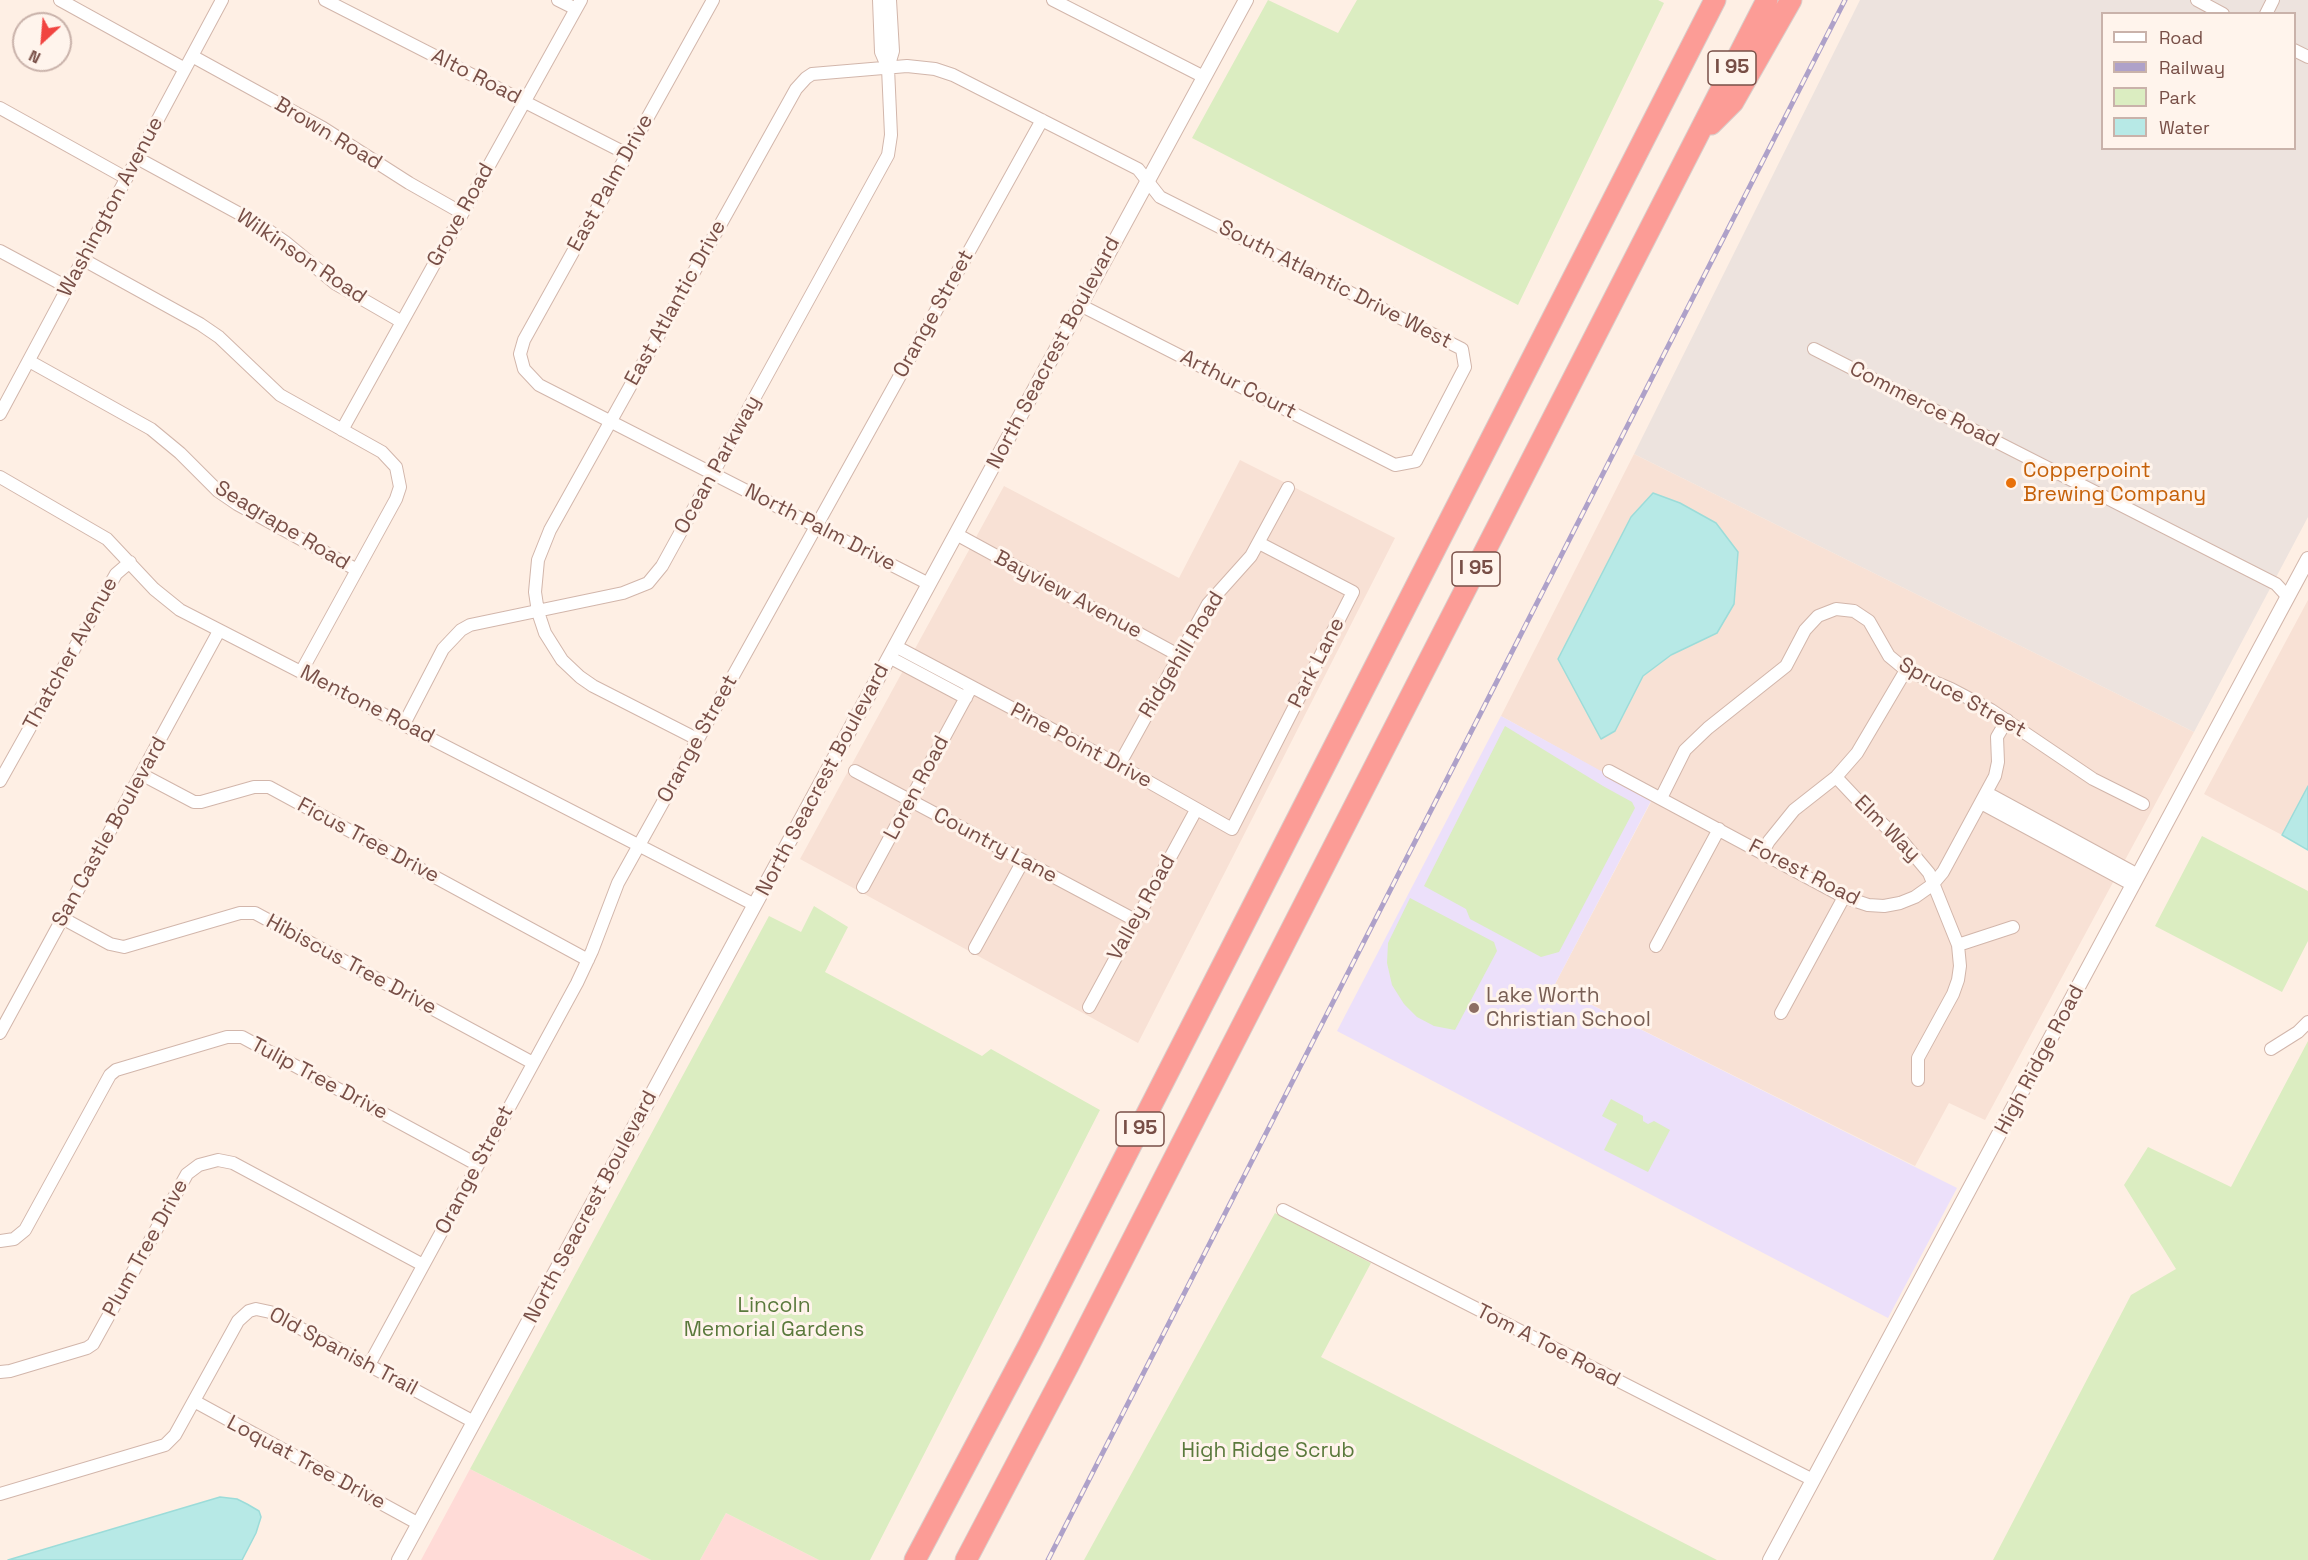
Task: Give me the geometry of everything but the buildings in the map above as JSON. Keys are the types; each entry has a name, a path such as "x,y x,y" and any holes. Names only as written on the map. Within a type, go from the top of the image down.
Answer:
{"highway":[{"path":"1702,25 1710,0"},
{"name":"I 95","path":"915,1560 1036,1332 1715,0"},
{"name":"I 95","path":"966,1560 1074,1356 1767,0"},
{"path":"1697,137 1733,102 1791,0"}],"street":[{"path":"60,0 186,69"},
{"name":"Washington Avenue","path":"0,414 5,394 29,361 222,0"},
{"name":"Alto Road","path":"326,0 627,154"},
{"path":"558,0 578,5"},
{"name":"East Palm Drive","path":"524,369 520,354 524,340 713,0"},
{"name":"Ocean Parkway","path":"879,0 881,52 888,68"},
{"name":"Ocean Parkway","path":"404,724 443,649 461,630 470,626 623,593 648,583 662,566 888,155 891,135 888,68 893,51 890,0"},
{"path":"1053,0 1204,77"},
{"name":"North Seacrest Boulevard","path":"399,1560 1246,0"},
{"path":"2197,0 2219,12"},
{"name":"Grove Road","path":"342,430 578,5"},
{"name":"Brown Road","path":"192,56 323,128 409,183 462,213"},
{"name":"East Atlantic Drive","path":"538,612 536,576 543,545 800,83 806,78 819,72 888,68 925,67 944,71 1138,169 1147,182"},
{"path":"0,108 126,178"},
{"name":"Orange Street","path":"369,1365 588,960 611,898 639,845 1042,120"},
{"name":"Wilkinson Road","path":"137,158 262,226 336,284 402,322"},
{"name":"South Atlantic Drive West","path":"1147,182 1160,197 1462,349 1465,367 1416,461 1395,465"},
{"path":"0,251 69,288"},
{"path":"84,260 200,324 228,344 280,394 381,452 396,467 400,480 399,493 302,672"},
{"name":"Arthur Court","path":"1080,305 1395,465"},
{"name":"Commerce Road","path":"1814,350 2276,584 2288,597"},
{"name":"Seagrape Road","path":"29,361 151,429 180,453 218,491 237,504 357,570"},
{"name":"North Palm Drive","path":"524,369 539,384 929,584"},
{"name":"Mentone Road","path":"0,477 97,531 167,601 219,631 755,905"},
{"name":"Ridgehill Road","path":"1119,765 1208,604 1242,568 1259,543 1288,488"},
{"name":"Bayview Avenue","path":"956,534 1180,656"},
{"name":"Park Lane","path":"1232,829 1353,592 1259,543"},
{"name":"High Ridge Road","path":"1770,1560 2308,559"},
{"name":"Thatcher Avenue","path":"0,781 116,574 130,562"},
{"name":"Spruce Street","path":"1661,798 1685,750 1708,728 1786,666 1805,630 1818,616 1836,609 1854,611 1869,621 1889,656 1906,670 1951,689 2007,720 2093,779 2143,804"},
{"path":"538,612 553,647 579,677 697,739"},
{"name":"San Castle Boulevard","path":"0,1033 219,631"},
{"name":"Pine Point Drive","path":"892,652 968,693 1119,765 1232,829"},
{"path":"1762,853 1769,840 1794,810 1836,777 1857,753 1906,670"},
{"name":"Loren Road","path":"863,887 968,693"},
{"name":"Forest Road","path":"1609,771 1844,897 1868,905 1884,906 1908,900 1932,885 1943,872 1998,769 1997,736 2007,720"},
{"name":"Country Lane","path":"855,771 1135,920"},
{"name":"Ficus Tree Drive","path":"141,774 194,802 254,787 269,787 588,960"},
{"name":"Elm Way","path":"1836,777 1868,811 1903,842 1929,873 1958,945"},
{"path":"1984,798 2135,880"},
{"name":"Valley Road","path":"1089,1007 1196,810"},
{"path":"1656,946 1719,829"},
{"path":"975,948 1023,861"},
{"path":"1781,1013 1844,897"},
{"name":"Hibiscus Tree Drive","path":"62,918 110,944 124,947 240,913 255,913 533,1063"},
{"path":"1918,1080 1918,1058 1953,994 1958,980 1960,966 1958,945 2013,927"},
{"path":"2271,1049 2298,1032 2308,1022"},
{"name":"Tulip Tree Drive","path":"0,1241 14,1239 25,1230 110,1075 116,1070 227,1037 242,1037 478,1165"},
{"name":"Plum Tree Drive","path":"0,1372 87,1348 93,1344 187,1174 199,1166 218,1160 233,1163 423,1265"},
{"name":"Tom A Toe Road","path":"1284,1210 1813,1480"},
{"name":"Old Spanish Trail","path":"0,1494 165,1445 175,1435 238,1320 249,1311 256,1309 270,1312 474,1422"},
{"name":"Loquat Tree Drive","path":"194,1401 419,1524"}],"shaded area":[{"path":"1860,0 2308,0 2308,517 2194,732 1634,454"},
{"path":"1634,454 2194,732 1985,1120 1949,1103 1915,1166 1554,986 1652,800 1501,716"},
{"path":"1240,460 1395,538 1138,1043 800,859 1004,486 1179,578"},
{"path":"2308,600 2308,786 2282,835 2204,794"},
{"name":"Lake Worth Christian School","path":"1501,716 1652,799 1554,986 1957,1188 1888,1318 1337,1031"},
{"path":"470,1469 651,1560 421,1560"},
{"path":"726,1513 819,1560 700,1560"}],"green space":[{"path":"1268,0 1338,33 1357,0 1658,0 1664,3 1518,305 1192,138"},
{"path":"1505,726 1632,802 1635,808 1559,952 1541,957 1470,919 1466,909 1424,886"},
{"path":"2202,836 2308,891 2308,941 2282,992 2155,926"},
{"path":"1410,898 1494,942 1497,951 1455,1030 1434,1026 1417,1017 1404,1004 1392,985 1387,963 1388,943"},
{"name":"Lincoln Memorial Gardens","path":"814,906 848,927 825,972 982,1056 991,1049 1100,1110 870,1560 819,1560 726,1513 700,1560 651,1560 470,1469 769,916 801,932"},
{"path":"2308,1041 2308,1560 1993,1560 2131,1295 2176,1269 2124,1185 2148,1147 2231,1187"},
{"path":"1611,1099 1643,1116 1643,1121 1648,1124 1654,1121 1670,1130 1648,1172 1604,1150 1617,1124 1602,1116"},
{"name":"High Ridge Scrub","path":"1275,1213 1371,1263 1321,1357 1717,1560 1084,1560"}],"water":[{"path":"1653,493 1680,503 1716,523 1738,552 1734,604 1717,633 1671,655 1643,676 1615,731 1601,739 1558,659 1631,517"},
{"path":"2308,786 2308,850 2282,835"},
{"path":"220,1497 237,1499 259,1511 261,1517 256,1533 242,1560 8,1560"}],"railway":[{"path":"1048,1560 1845,0"}],"place":[{"name":"Copperpoint Brewing Company","path":"2011,483"},
{"name":"Lake Worth Christian School","path":"1474,1008"}]}
